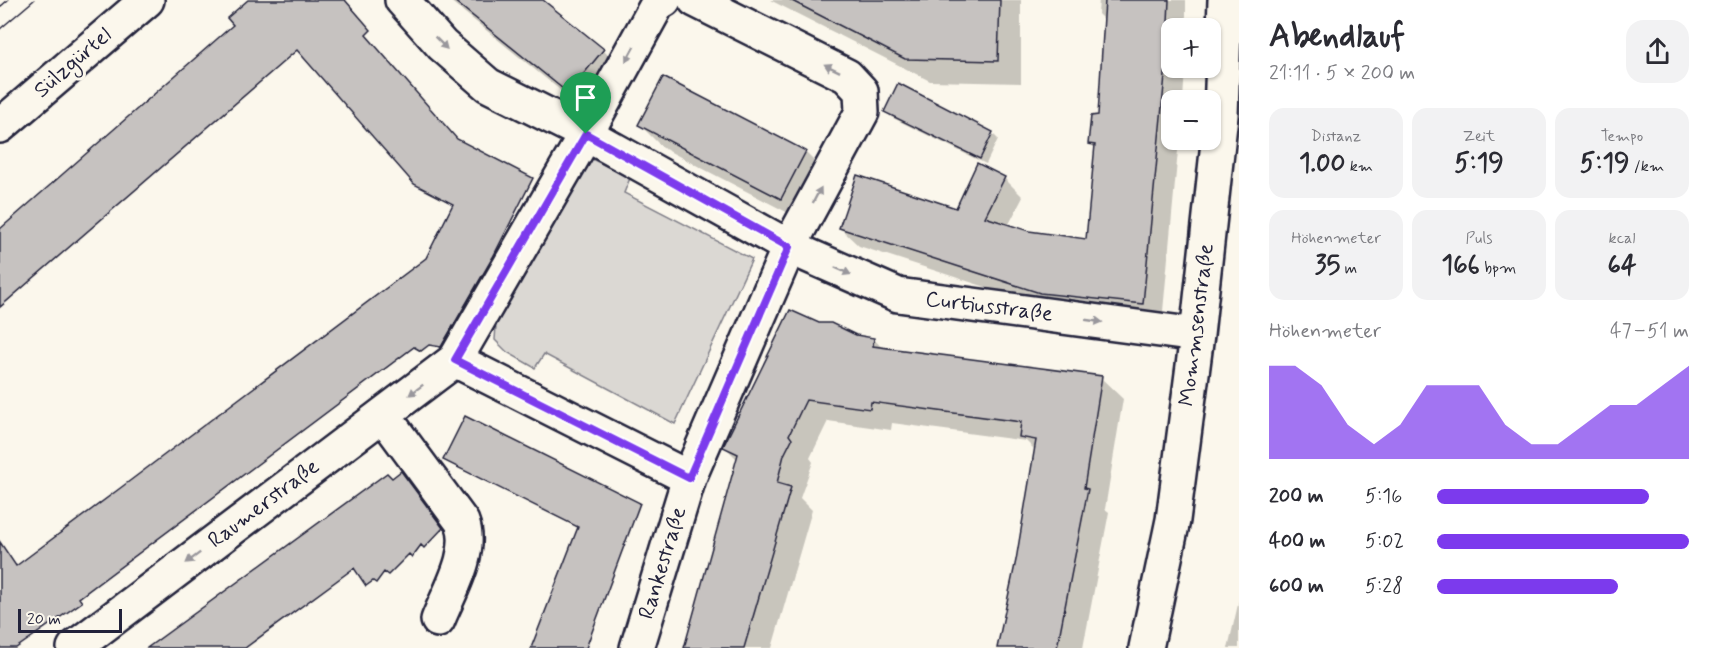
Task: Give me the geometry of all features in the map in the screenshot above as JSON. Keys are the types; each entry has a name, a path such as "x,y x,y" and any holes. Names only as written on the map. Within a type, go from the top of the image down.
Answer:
{"street":[{"name":"Sülzgürtel","path":"0,126 147,0"},
{"name":"Curtiusstraße","path":"402,0 442,45 488,85 586,134 789,247 898,295 1197,335"},
{"path":"586,134 658,3 664,0"},
{"path":"695,0 847,76 861,91 862,112 789,247"},
{"name":"Mommsenstraße","path":"1146,648 1173,520 1197,335 1221,115 1225,0"},
{"name":"Raumerstraße","path":"74,648 455,360 586,134"},
{"name":"Rankestraße","path":"637,648 689,478 789,247"},
{"path":"455,360 689,478"},
{"path":"382,415 462,522 467,534 465,549 438,620"}],"shaded area":[{"path":"590,158 630,178 624,193 752,259 675,424 544,354 535,368 507,352 495,340 496,325 568,178"}],"building":[{"path":"248,0 345,0 371,30 366,35 457,139 533,178 493,257 441,347 429,345 421,351 414,347 79,598 82,602 16,648 0,648 0,542 16,566 426,258 453,204 414,184 297,50 0,307 0,229 233,25 227,18"},
{"path":"453,0 543,0 604,49 568,93"},
{"path":"790,0 1000,0 998,61 905,59"},
{"path":"1105,0 1169,0 1168,18 1161,18 1161,78 1165,78 1164,90 1161,90 1161,117 1143,304 1040,293 839,228 857,175 956,208 977,163 1005,177 985,217 1029,231 1086,239 1095,145 1088,144 1091,116 1098,115"},
{"path":"663,77 806,151 781,199 638,125"},
{"path":"898,83 993,132 980,159 884,112"},
{"path":"790,310 819,323 831,323 856,335 874,338 873,346 1102,376 1084,488 1088,489 1057,648 997,648 1016,560 1036,440 1019,437 1021,422 871,402 870,409 806,400 789,435 792,439 784,455 777,483 791,487 744,648 684,648 738,454 723,447"},
{"path":"465,416 640,503 586,648 531,648 578,527 443,460"},
{"path":"401,471 443,528 424,548 421,545 412,557 409,554 388,575 384,572 376,583 373,581 366,586 354,568 245,648 147,648 387,473 392,478"}],"tram line":[{"path":"0,7 8,0"},
{"path":"0,29 34,0"}],"route":[{"path":"586,134 789,247 689,478 455,360 586,134"}]}
